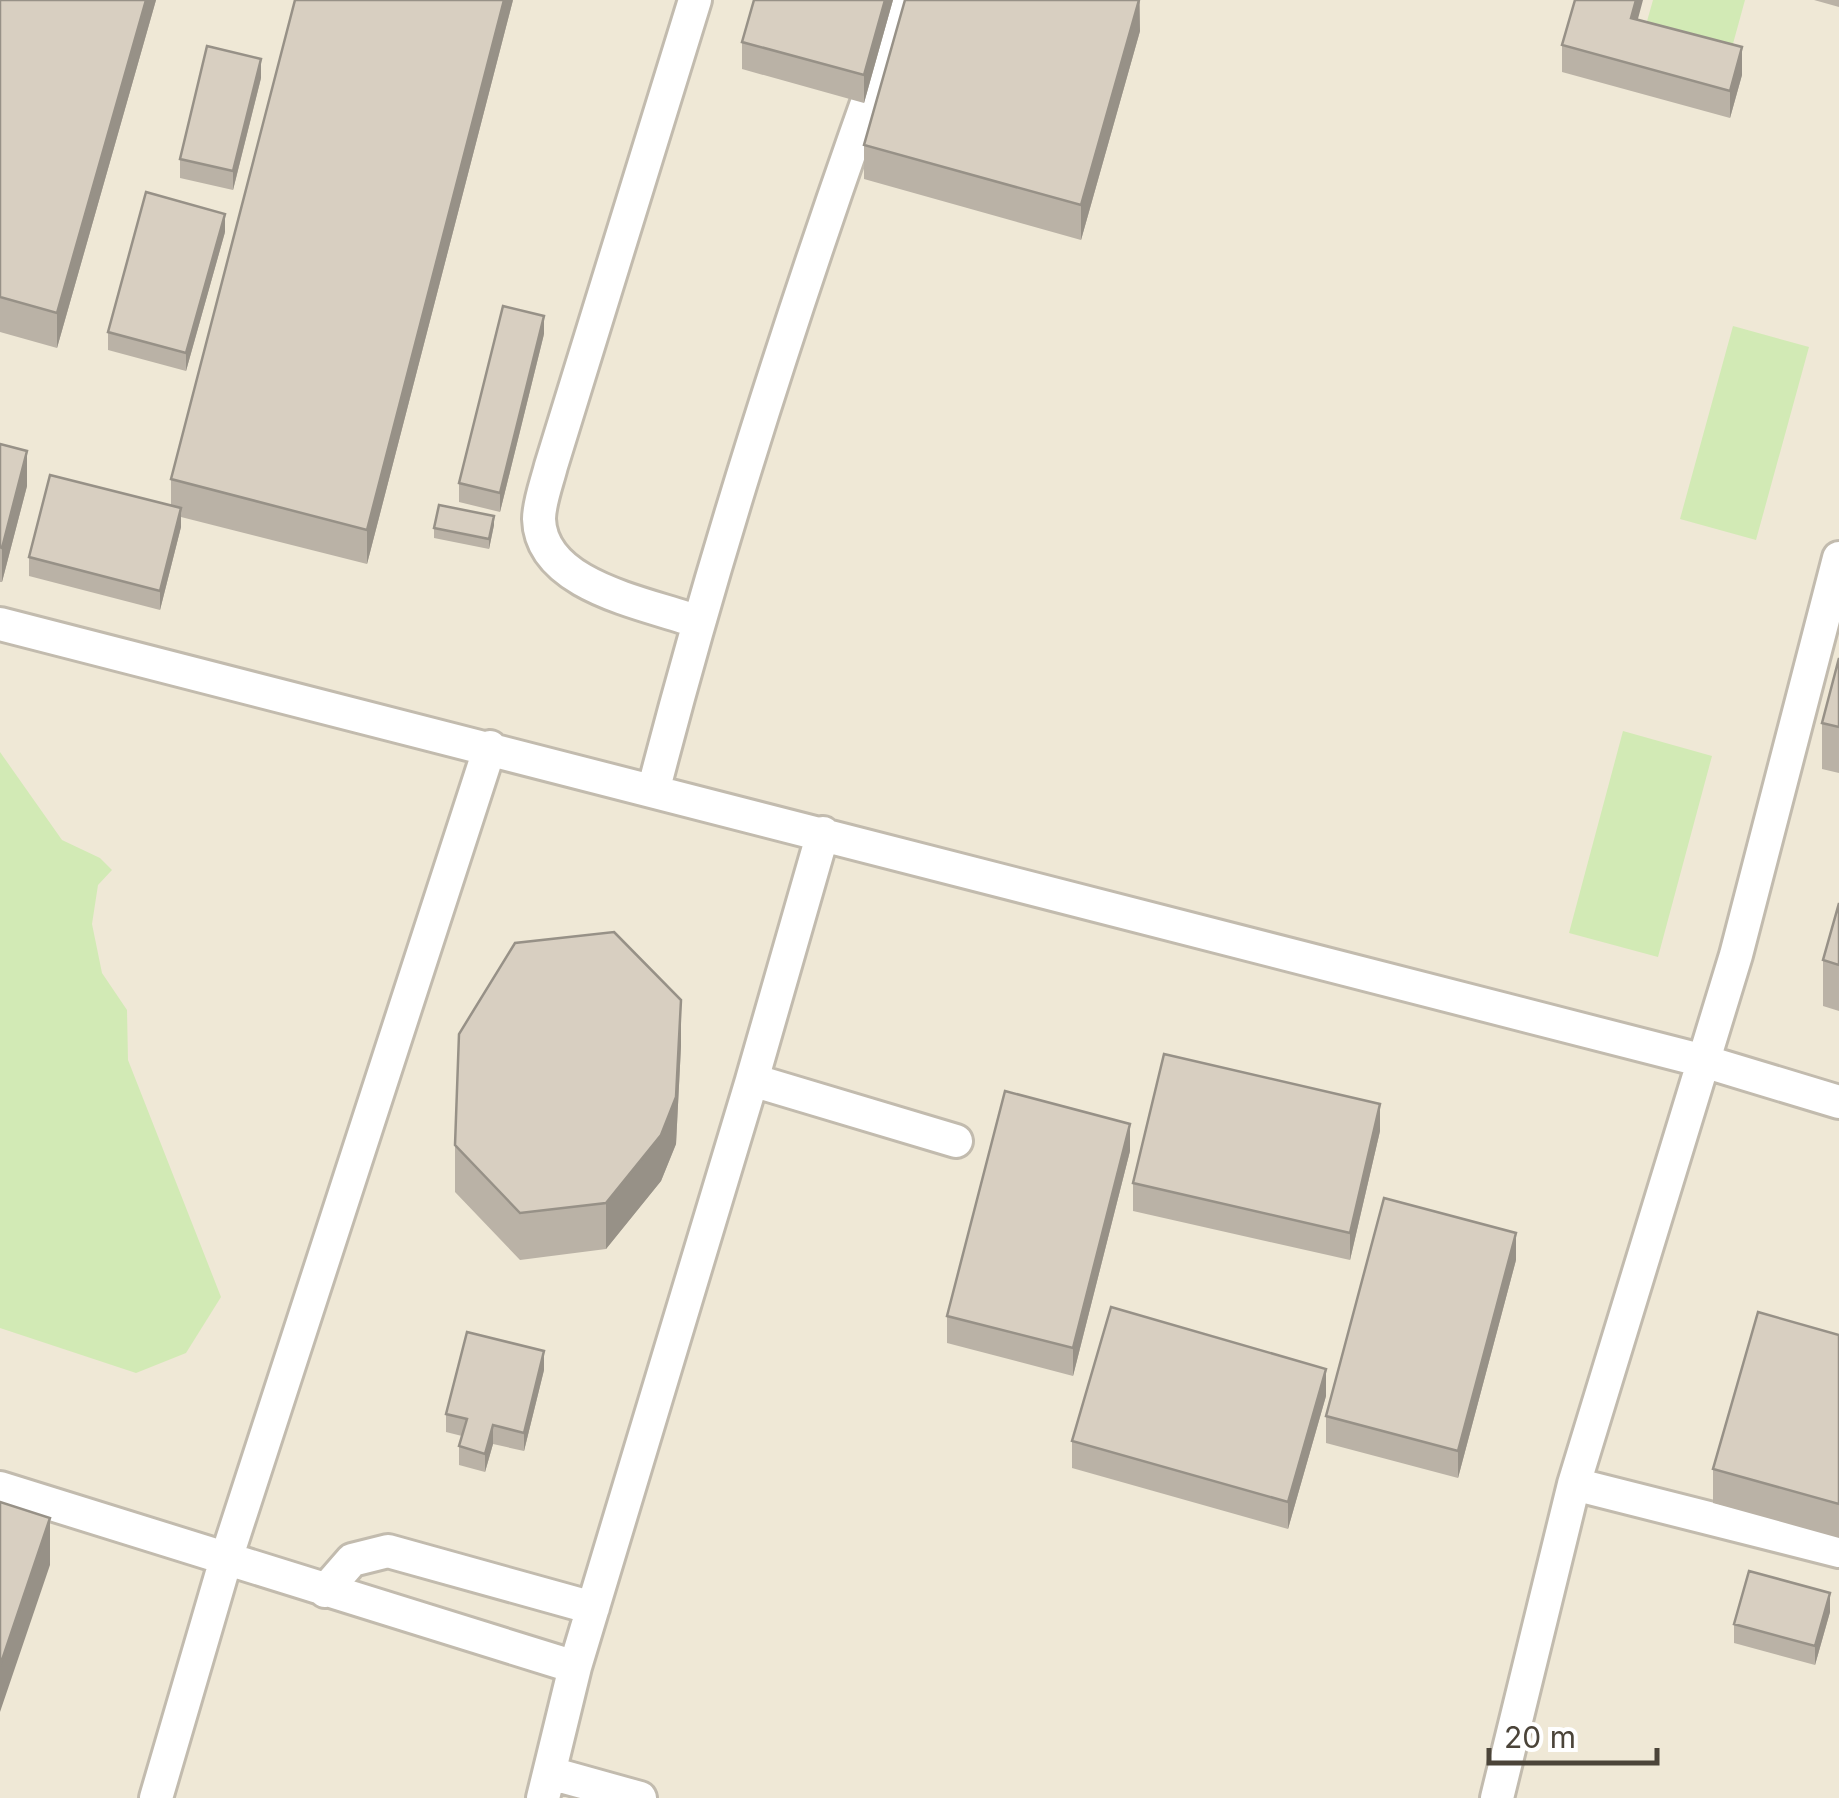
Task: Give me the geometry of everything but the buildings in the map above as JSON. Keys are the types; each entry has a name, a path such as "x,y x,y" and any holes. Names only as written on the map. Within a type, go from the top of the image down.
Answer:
{"lane":[{"path":"695,0 551,466 539,519 547,553 577,578 698,622"},
{"path":"654,788 698,622 806,268 904,0"},
{"path":"1497,1798 1574,1484 1700,1060 1736,955 1839,558"},
{"path":"0,624 654,788 1700,1060 1839,1102"},
{"path":"156,1798 226,1560 490,747"},
{"path":"640,1798 546,1786 575,1666 752,1080 822,832"},
{"path":"752,1080 956,1141"},
{"path":"1574,1484 1839,1551"},
{"path":"0,1488 575,1666"},
{"path":"325,1590 352,1560 388,1551 593,1608"}],"shaded area":[{"path":"0,0 1839,0 1839,1798 0,1798"}],"green space":[{"path":"1653,0 1745,0 1728,62 1642,39"},
{"path":"1733,326 1809,347 1756,540 1680,519"},
{"path":"1623,731 1712,756 1658,957 1569,933"},
{"path":"0,752 62,840 100,858 112,870 98,885 92,924 102,973 127,1010 128,1060 221,1297 186,1353 136,1373 0,1328"}]}
